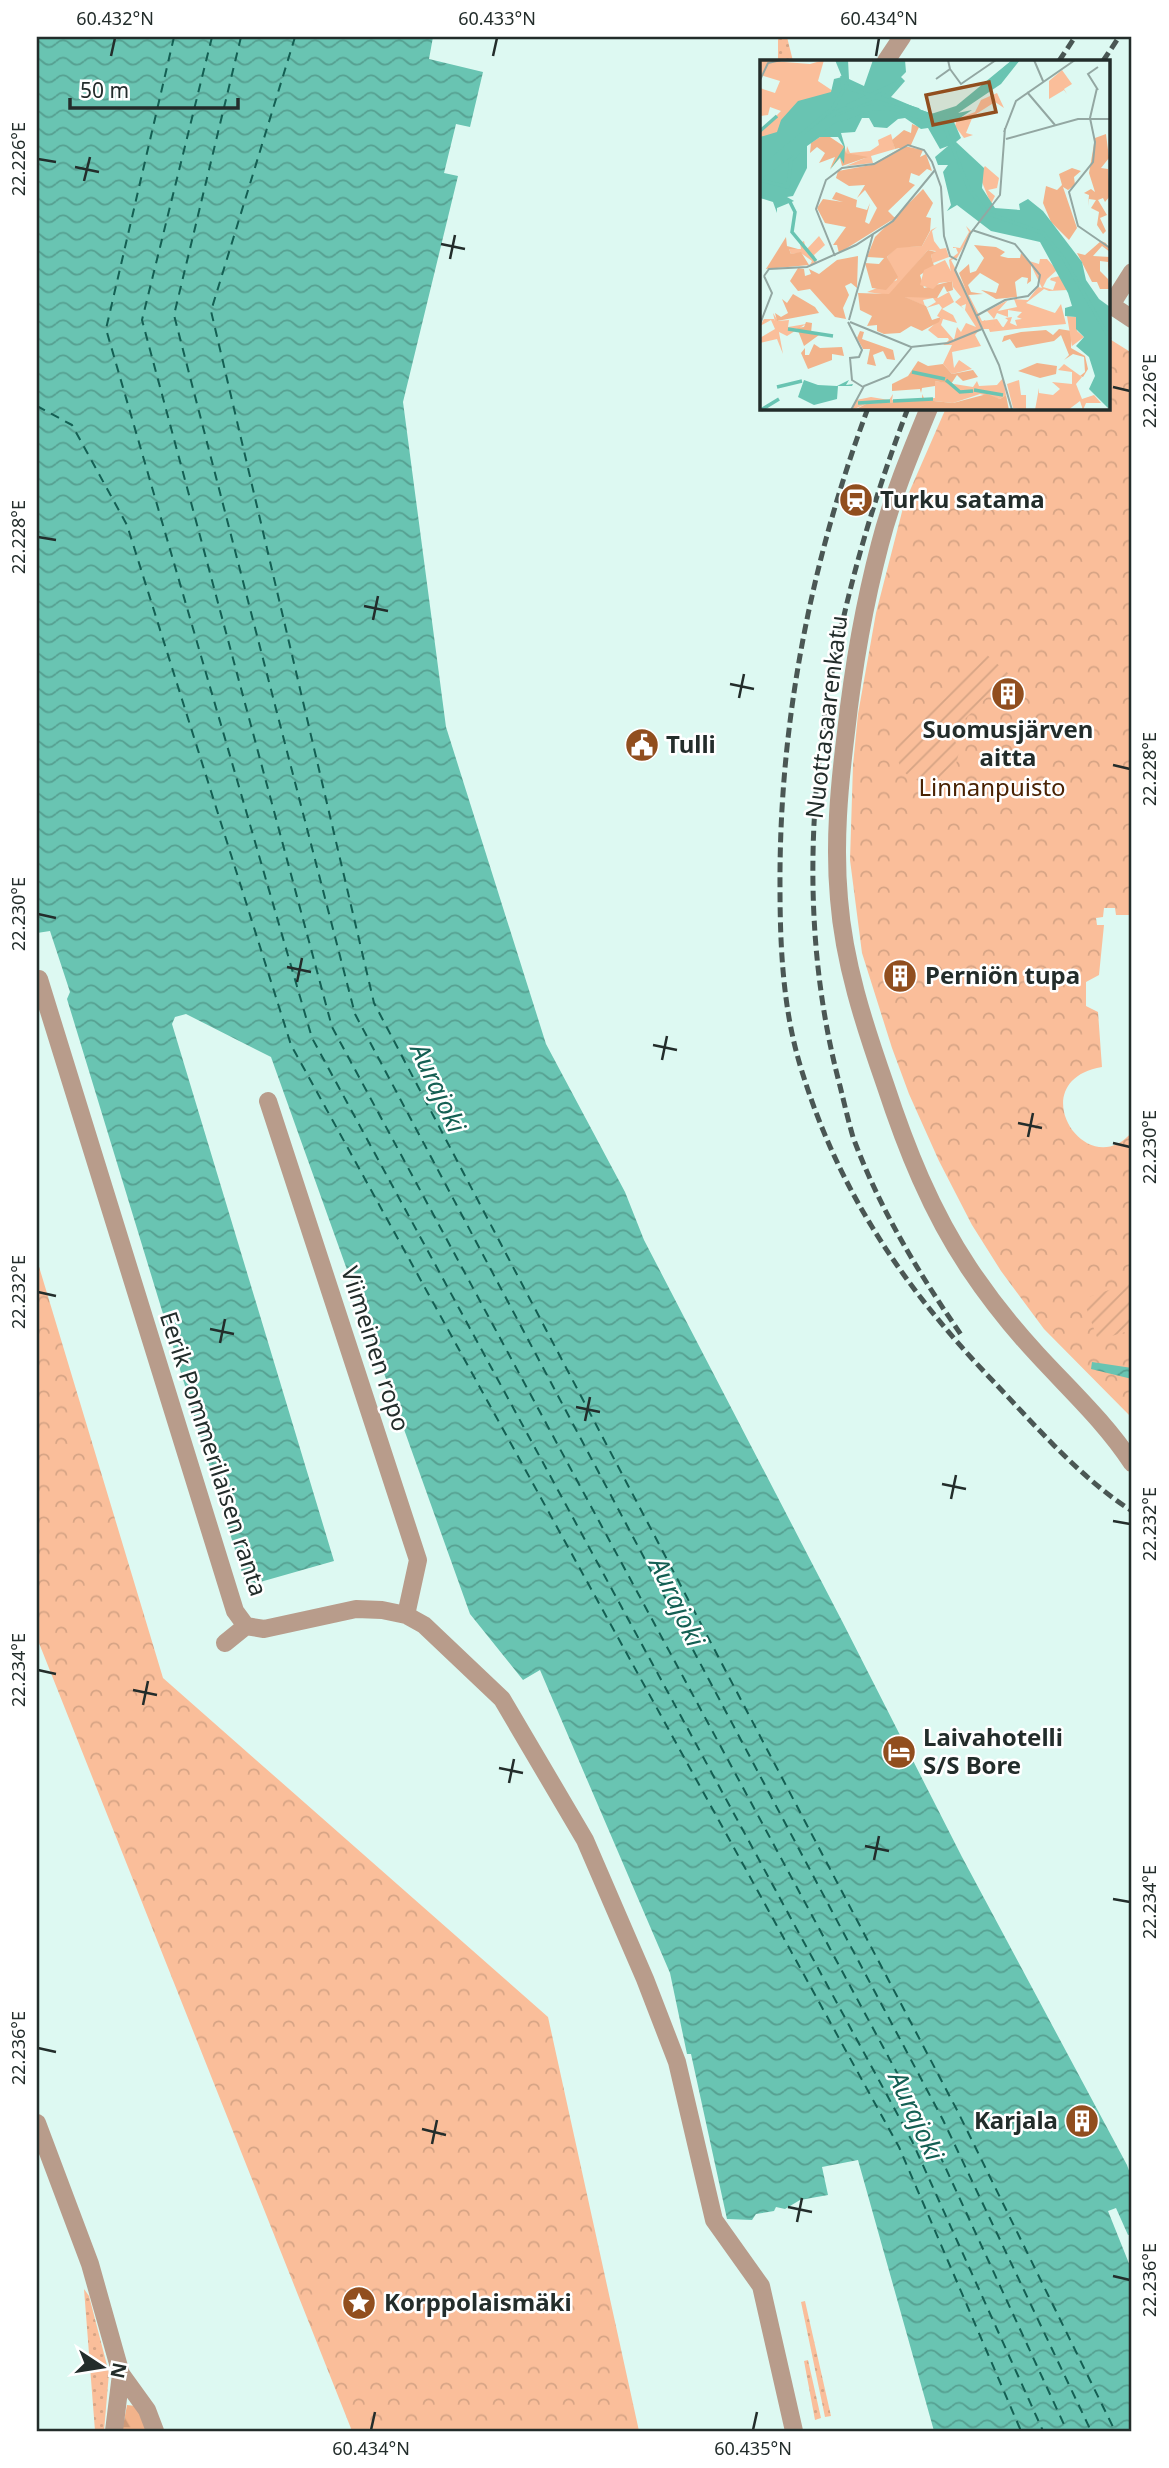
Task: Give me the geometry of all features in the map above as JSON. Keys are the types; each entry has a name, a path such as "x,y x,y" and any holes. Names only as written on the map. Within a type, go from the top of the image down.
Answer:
{"street":[{"path":"887,60 902,37"},
{"path":"1110,303 1132,272"},
{"path":"1110,305 1132,319"},
{"name":"Nuottasaarenkatu","path":"928,410 880,542 855,668 838,793 836,840 839,900 853,986 909,1155 936,1213 968,1267 1004,1317 1130,1454"},
{"name":"Eerik Pommerilaisen ranta","path":"39,979 235,1611 246,1626 264,1629 356,1609 382,1610 406,1615 424,1625 502,1699 585,1840 645,1979 677,2062 714,2220 761,2286 794,2431"},
{"name":"Viimeinen ropo","path":"268,1101 418,1560 406,1615"},
{"path":"225,1643 246,1626"},
{"path":"37,2123 90,2264 121,2374 147,2410 155,2431"},
{"path":"114,2431 121,2374"}],"green space":[{"path":"778,37 787,37 793,60 778,60"},
{"name":"Linnanpuisto","path":"1110,339 1132,353 1132,910 1130,915 1116,915 1115,908 1104,908 1103,917 1096,918 1097,925 1104,925 1099,975 1086,982 1086,1006 1098,1012 1102,1067 1078,1076 1066,1091 1063,1108 1069,1125 1081,1139 1096,1147 1114,1145 1132,1132 1132,1418 1044,1329 1001,1271 972,1225 909,1094 862,953 850,860 853,765 858,714 876,613 904,504 945,410 1110,410"},
{"path":"986,654 1010,675 1007,683 997,693 989,695 952,732 959,752 954,773 930,782 909,776 898,759 898,743 903,735"},
{"path":"37,1260 163,1678 548,2017 639,2431 352,2431 37,1638"},
{"path":"1132,1282 1132,1330 1098,1340 1083,1299"},
{"path":"84,2289 89,2296 109,2373 104,2431 95,2431"},
{"path":"805,2301 831,2416 825,2417 801,2302"},
{"path":"808,2360 821,2418 815,2420 804,2361"},
{"path":"127,2405 136,2406 149,2431 122,2431"}],"water":[{"name":"Aurajoki","path":"37,37 433,37 429,59 483,72 470,127 456,124 444,173 458,176 403,402 446,727 546,1044 625,1192 644,1240 962,1857 1127,2165 1132,2179 1132,2431 934,2431 858,2160 822,2167 828,2195 800,2200 785,2209 776,2207 774,2211 756,2214 752,2220 727,2219 691,2054 687,2054 670,1973 540,1670 523,1680 470,1614 271,1057 186,1014 175,1017 172,1024 334,1561 246,1586 67,999 70,992 50,931 37,933"},
{"path":"1092,1362 1132,1368 1132,1379 1091,1369"}],"pier":[{"path":"1116,2208 1128,2235 1132,2234 1132,2271 1108,2211"}],"ferry route":[{"path":"174,37 106,329 312,1038 912,2141 1043,2431"},
{"path":"212,37 142,320 332,1027 929,2132 1067,2431"},
{"path":"241,37 174,315 355,1014 943,2120 1091,2431"},
{"path":"295,37 211,311 374,1003 958,2112 1115,2431"},
{"path":"37,406 72,425 127,525 291,1045 899,2147 1021,2431"}],"railway":[{"path":"1060,60 1075,37"},
{"path":"1104,60 1119,37"},
{"path":"867,410 830,524 815,584 802,643 785,764 781,826 781,932 786,999 794,1043 815,1110 833,1153 876,1234 902,1272 960,1345 1041,1432 1094,1483 1132,1511"},
{"path":"907,410 879,489 855,572 835,657 821,742 814,829 814,915 822,1001 853,1137 901,1240 962,1336"}],"place":[{"name":"Turku satama","path":"856,500"},
{"name":"Suomusjärven aitta","path":"1008,694"},
{"name":"Tulli","path":"642,745"},
{"name":"Perniön tupa","path":"900,976"},
{"name":"Laivahotelli S/S Bore","path":"899,1752"},
{"name":"Karjala","path":"1082,2121"},
{"name":"Korppolaismäki","path":"359,2303"}]}
